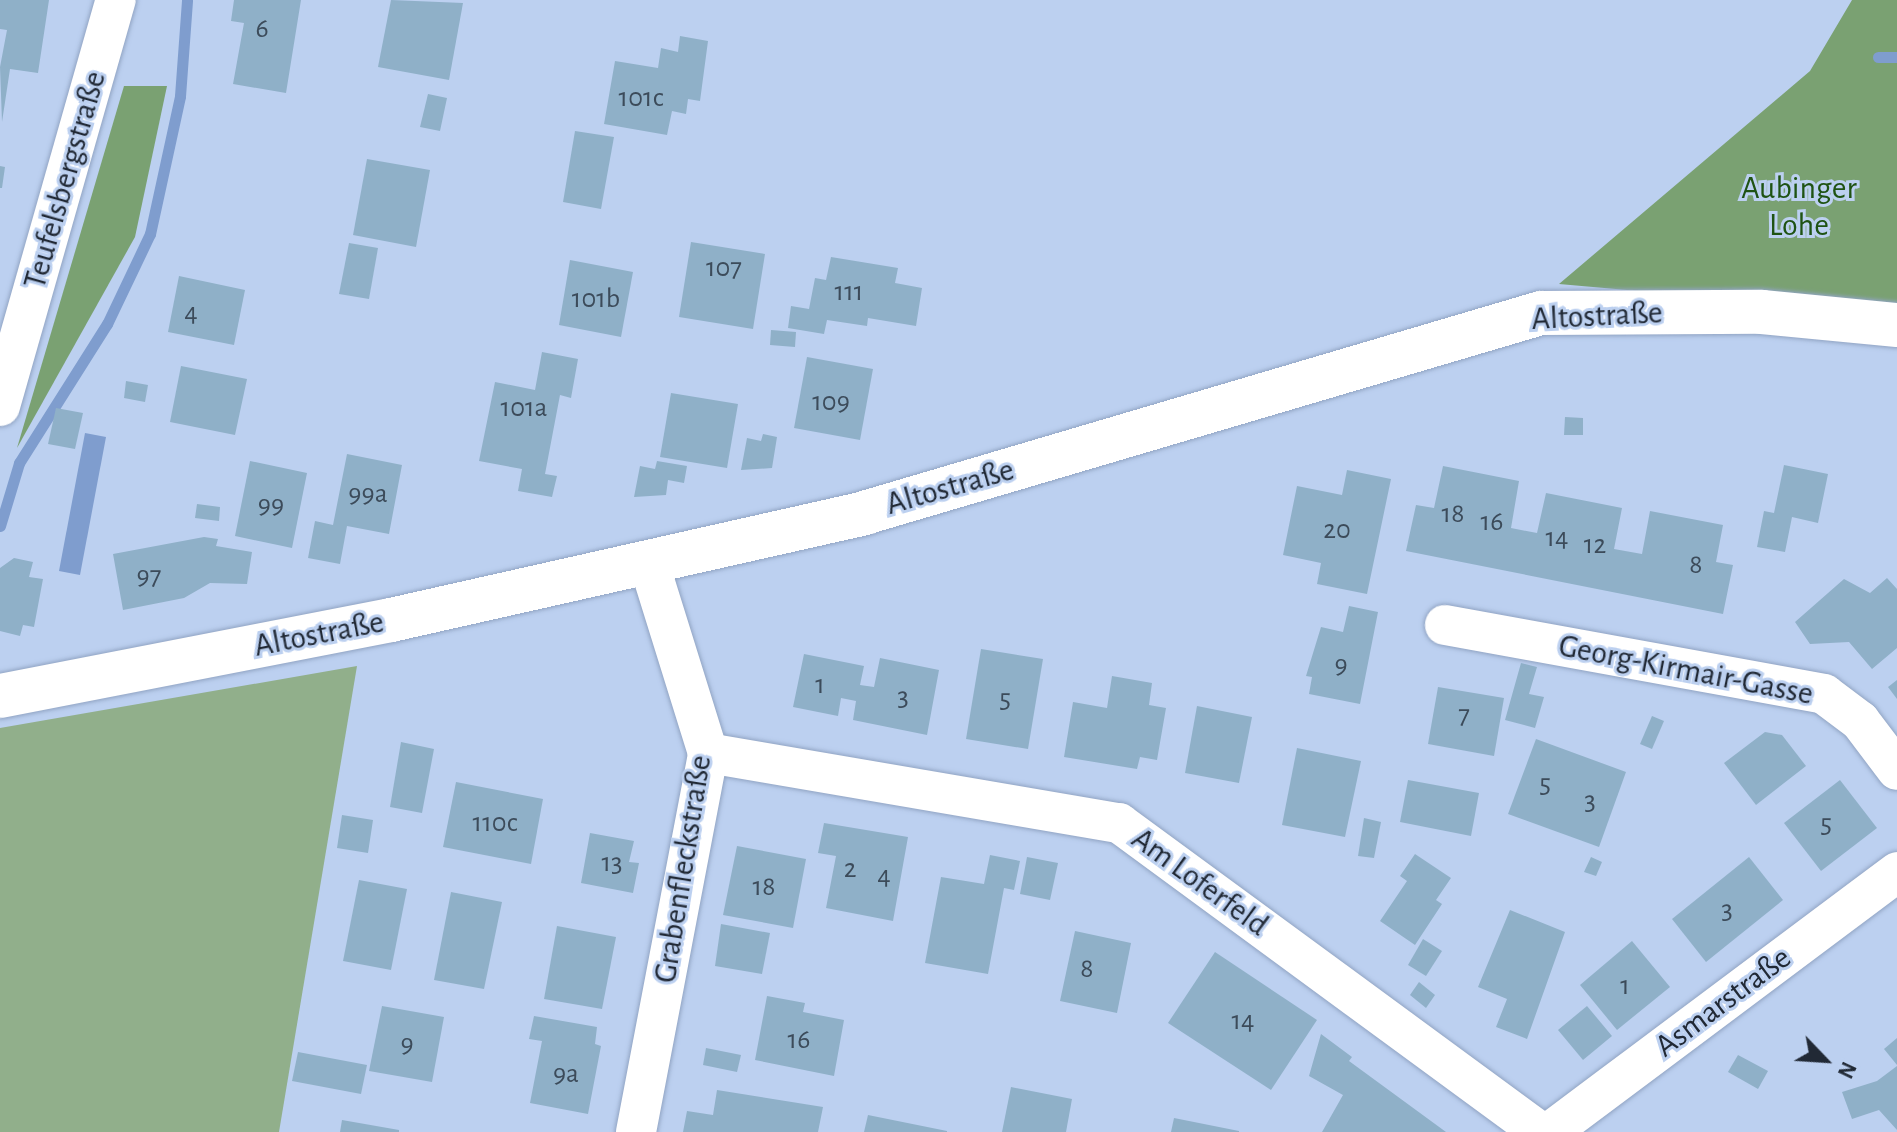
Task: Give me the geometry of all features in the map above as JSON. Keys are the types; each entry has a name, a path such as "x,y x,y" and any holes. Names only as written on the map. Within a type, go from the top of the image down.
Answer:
{"main road":[{"name":"Altostraße","path":"0,696 649,563 864,513 1541,313 1762,312 1897,325"}],"street":[{"name":"Teufelsbergstraße","path":"0,406 116,0"},
{"name":"Grabenfleckstraße","path":"636,1132 708,753 649,563"},
{"name":"Georg-Kirmair-Gasse","path":"1445,625 1824,694 1860,721 1897,770"},
{"name":"Am Loferfeld","path":"708,753 1119,823 1540,1132"},
{"name":"Asmarstraße","path":"1550,1132 1897,872"}],"green space":[{"name":"Aubinger Lohe","path":"1852,0 1897,0 1897,314 1559,284 1810,71"},
{"path":"124,86 167,86 135,237 17,448"},
{"path":"357,666 279,1132 0,1132 0,728"}],"water":[{"path":"85,433 106,437 80,575 59,571"}],"building":[{"path":"0,0 49,0 38,73 10,69 2,122 0,67 7,30 0,29"},
{"path":"234,0 301,0 286,93 233,84 244,23 231,21"},
{"path":"391,0 463,3 449,80 378,67"},
{"path":"680,36 708,41 700,101 688,99 686,114 672,111 667,135 604,124 615,61 658,68 661,48 678,52"},
{"path":"428,94 447,98 440,131 420,127"},
{"path":"575,131 614,137 601,209 563,202"},
{"path":"367,159 430,170 416,247 353,235"},
{"path":"0,166 5,167 2,188 0,188"},
{"path":"691,242 765,254 753,329 679,317"},
{"path":"349,243 378,248 369,299 339,294"},
{"path":"831,257 898,268 895,283 922,288 916,326 868,318 867,326 827,320 824,334 788,328 791,306 809,309 815,278 826,280"},
{"path":"570,260 633,272 621,337 559,325"},
{"path":"179,276 245,290 234,345 168,332"},
{"path":"771,330 796,332 795,347 770,345"},
{"path":"542,352 578,359 571,398 560,395 545,474 557,476 552,497 518,491 522,469 479,461 495,382 535,390"},
{"path":"807,357 873,369 860,440 794,428"},
{"path":"181,366 247,379 235,435 170,422"},
{"path":"126,381 148,385 145,402 124,398"},
{"path":"671,393 738,404 727,468 660,457"},
{"path":"56,408 83,413 75,449 48,444"},
{"path":"1565,417 1583,418 1583,435 1564,435"},
{"path":"763,434 777,437 772,468 741,470 747,438 761,441"},
{"path":"347,454 402,465 389,534 347,526 340,564 308,558 315,521 333,525"},
{"path":"250,461 307,473 292,548 235,536"},
{"path":"657,461 687,466 684,483 668,480 666,495 634,497 640,466 655,469"},
{"path":"1784,465 1828,474 1818,523 1792,517 1785,552 1757,547 1764,511 1774,513"},
{"path":"1443,466 1519,481 1511,528 1537,533 1546,493 1622,508 1614,549 1642,554 1650,511 1723,525 1716,562 1733,565 1723,614 1406,551 1416,505 1434,508"},
{"path":"1347,470 1391,479 1367,594 1317,584 1321,563 1283,555 1297,486 1342,495"},
{"path":"197,504 220,507 219,521 195,518"},
{"path":"204,537 218,539 216,546 252,552 247,584 210,583 184,598 123,610 113,554"},
{"path":"14,558 33,562 29,577 43,579 34,627 23,625 20,636 0,631 0,568"},
{"path":"1887,578 1897,589 1897,648 1872,669 1849,642 1810,644 1795,622 1844,579 1870,593"},
{"path":"1349,606 1378,612 1360,704 1309,694 1312,677 1306,676 1321,627 1343,632"},
{"path":"981,649 1043,659 1028,749 966,739"},
{"path":"804,654 864,666 860,685 874,687 880,658 939,670 927,735 853,720 856,701 841,698 838,716 793,707"},
{"path":"1521,663 1537,667 1529,694 1544,697 1535,728 1505,720"},
{"path":"1112,676 1152,683 1149,705 1166,708 1157,760 1140,757 1137,769 1064,757 1073,702 1107,708"},
{"path":"1897,680 1897,699 1888,687"},
{"path":"1438,687 1504,698 1494,756 1428,744"},
{"path":"1197,706 1252,717 1239,783 1185,773"},
{"path":"1652,716 1664,721 1652,749 1640,744"},
{"path":"1765,732 1782,735 1806,766 1756,805 1724,763"},
{"path":"1536,739 1626,772 1599,847 1508,814"},
{"path":"401,742 434,749 422,813 390,807"},
{"path":"1297,748 1361,761 1345,837 1282,825"},
{"path":"1408,780 1479,793 1471,836 1400,822"},
{"path":"1840,780 1877,828 1821,871 1784,823"},
{"path":"456,782 543,799 531,864 443,847"},
{"path":"342,815 373,820 368,853 337,848"},
{"path":"1364,818 1381,822 1374,858 1358,856"},
{"path":"824,823 908,837 893,921 826,908 836,856 818,853"},
{"path":"590,833 634,841 629,862 639,863 633,893 581,883"},
{"path":"737,846 806,859 793,928 723,915"},
{"path":"1415,854 1451,878 1436,900 1442,904 1415,945 1380,921 1407,881 1400,876"},
{"path":"990,855 1020,861 1014,890 1004,888 988,974 925,963 941,877 984,884"},
{"path":"1027,857 1058,863 1050,900 1020,894"},
{"path":"1591,857 1602,862 1596,876 1584,872"},
{"path":"1749,857 1783,900 1706,962 1672,919"},
{"path":"359,880 407,889 391,970 343,961"},
{"path":"451,892 502,902 484,989 434,980"},
{"path":"1510,910 1565,932 1527,1039 1496,1027 1507,999 1478,987"},
{"path":"721,924 770,933 762,974 715,966"},
{"path":"557,926 616,937 602,1009 544,999"},
{"path":"1075,931 1131,943 1117,1013 1060,1001"},
{"path":"1423,939 1442,951 1426,976 1408,965"},
{"path":"1632,941 1670,987 1617,1030 1580,985"},
{"path":"1215,952 1317,1020 1271,1090 1168,1023"},
{"path":"1419,982 1435,995 1426,1008 1410,995"},
{"path":"767,996 805,1003 803,1012 844,1020 834,1076 755,1060"},
{"path":"382,1006 444,1017 432,1082 369,1071"},
{"path":"1587,1006 1612,1036 1583,1060 1558,1030"},
{"path":"534,1016 597,1027 595,1044 601,1046 588,1114 530,1103 542,1041 529,1039"},
{"path":"1321,1034 1352,1057 1349,1061 1446,1132 1322,1132 1343,1095 1309,1076"},
{"path":"1897,1038 1897,1065 1884,1049"},
{"path":"706,1048 741,1055 737,1072 703,1065"},
{"path":"298,1052 367,1065 361,1094 292,1081"},
{"path":"1738,1055 1768,1071 1758,1089 1728,1072"},
{"path":"1897,1066 1897,1130 1879,1110 1852,1119 1842,1092 1877,1081"},
{"path":"1011,1087 1072,1099 1066,1132 1002,1132"},
{"path":"717,1090 823,1107 818,1132 683,1132 687,1111 713,1115"},
{"path":"868,1115 947,1131 947,1132 864,1132"},
{"path":"1174,1118 1239,1131 1239,1132 1171,1132"},
{"path":"342,1120 399,1130 399,1132 340,1132"}],"waterway":[{"path":"0,526 19,463 107,324 150,234 180,96 187,0"},
{"path":"1878,57 1897,57"}]}
